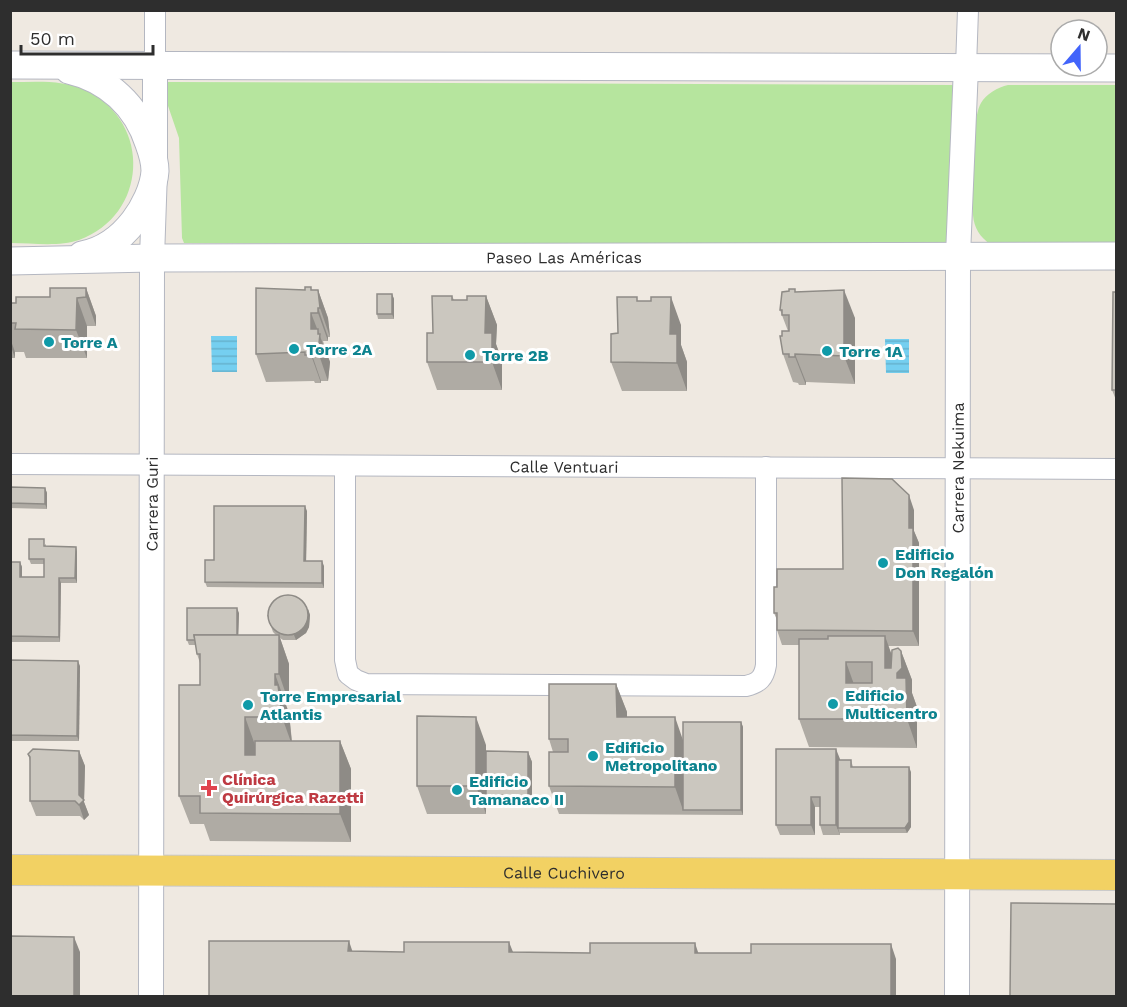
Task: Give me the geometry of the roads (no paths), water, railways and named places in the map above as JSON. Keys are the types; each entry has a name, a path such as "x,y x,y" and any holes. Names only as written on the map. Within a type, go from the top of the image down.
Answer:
{"main road":[{"path":"10,65 1116,68"},
{"path":"45,65 78,72 111,88 127,103 138,117 147,137 155,171 141,211 128,229 111,243 93,253 57,261"},
{"name":"Paseo Las Américas","path":"10,261 152,258 1116,256"},
{"name":"Calle Cuchivero","path":"10,870 1116,875"}],"street":[{"name":"Carrera Guri","path":"151,996 152,258 155,171 155,10"},
{"name":"Carrera Nekuima","path":"957,996 958,255 968,10"},
{"name":"Calle Ventuari","path":"10,464 1116,469"},
{"path":"345,466 345,660 348,674 356,680 366,684 723,686 754,684 765,673 766,468"}],"water":[{"path":"211,336 237,336 237,372 212,372"},
{"path":"885,339 909,339 909,373 886,373"}],"place":[{"name":"Torre A","path":"49,342"},
{"name":"Torre 2A","path":"294,349"},
{"name":"Torre 1A","path":"827,351"},
{"name":"Torre 2B","path":"470,355"},
{"name":"Edificio Don Regalón","path":"883,563"},
{"name":"Edificio Multicentro","path":"833,704"},
{"name":"Torre Empresarial Atlantis","path":"248,705"},
{"name":"Edificio Metropolitano","path":"593,756"},
{"name":"Clínica Quirúrgica Razetti","path":"209,788"},
{"name":"Edificio Tamanaco II","path":"457,790"}]}
